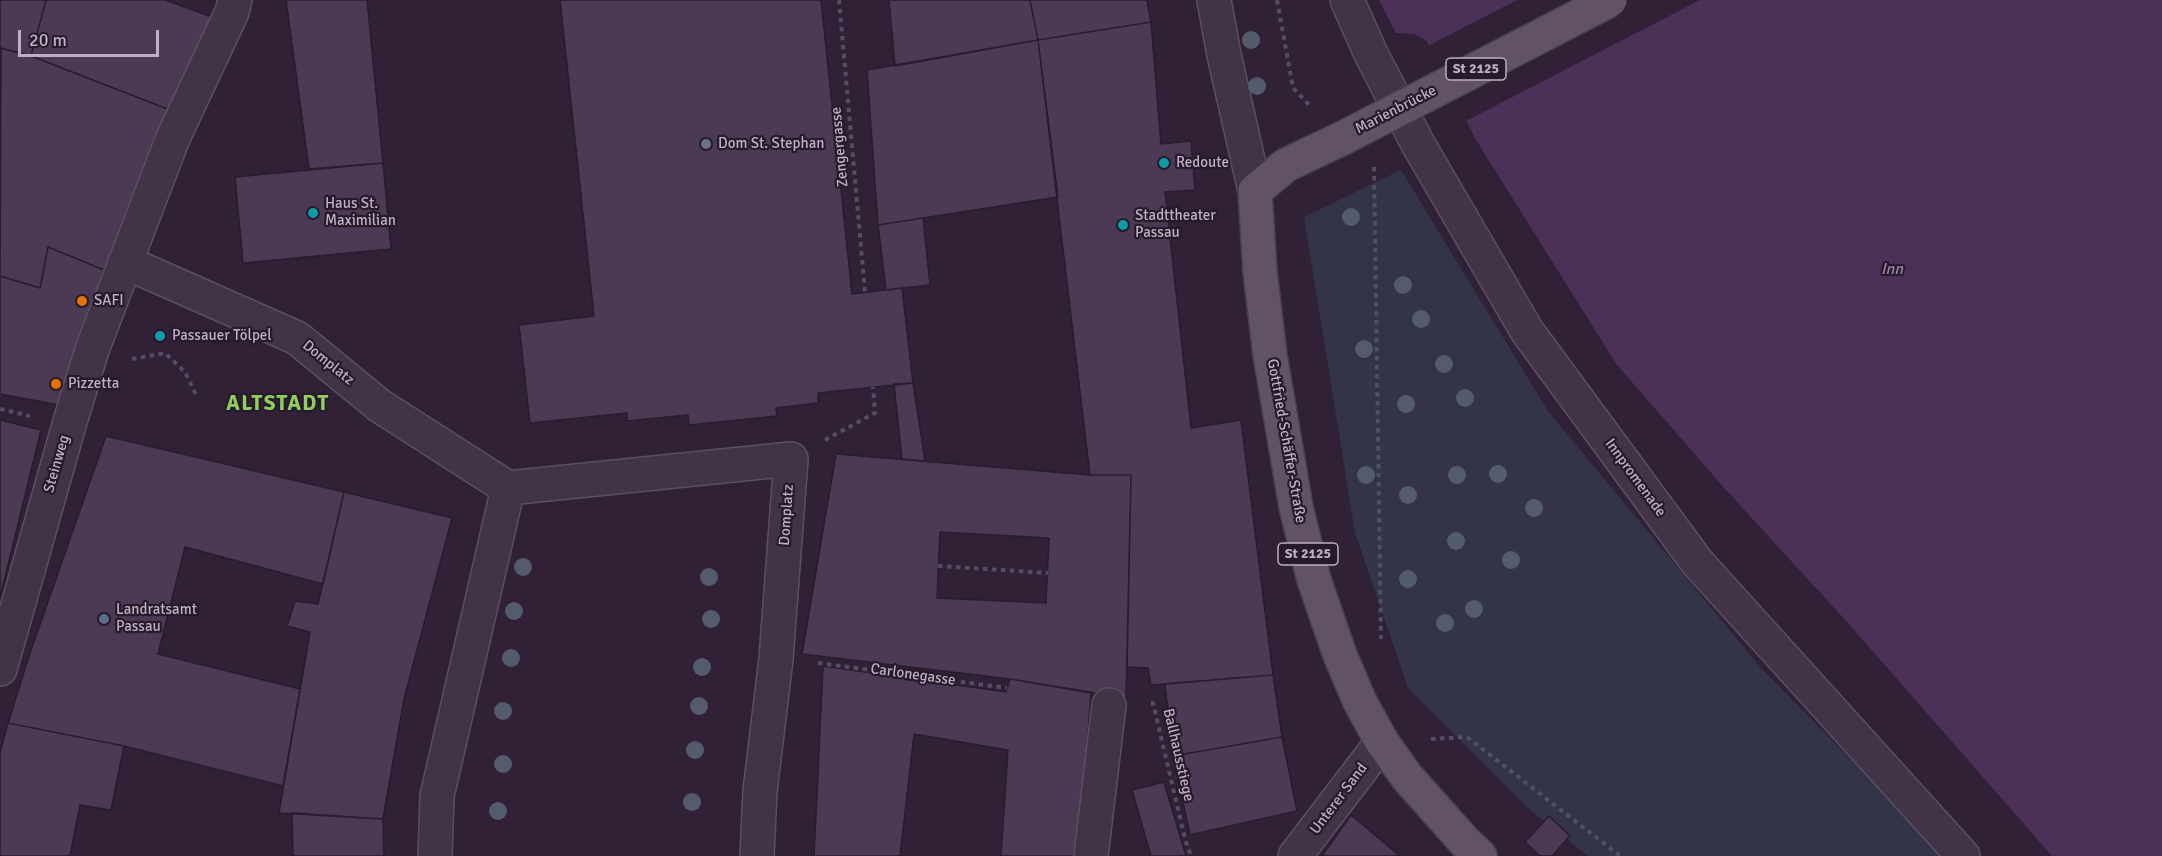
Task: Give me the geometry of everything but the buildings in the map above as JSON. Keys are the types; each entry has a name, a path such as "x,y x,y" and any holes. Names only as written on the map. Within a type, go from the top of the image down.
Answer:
{"main road":[{"name":"Marienbrücke","path":"1255,191 1286,165 1343,138 1610,0"},
{"name":"Gottfried-Schäffer-Straße","path":"1255,191 1260,272 1270,355 1296,507 1314,580 1340,655 1360,702 1382,742 1414,785 1480,856"}],"street":[{"name":"Gottfried-Schäffer-Straße","path":"1214,0 1255,191"},
{"name":"Innpromenade","path":"1347,0 1371,54 1418,144 1527,331 1690,553 1963,856"},
{"name":"Steinweg","path":"2,659 92,350 173,138 233,6"},
{"name":"Domplatz","path":"125,262 297,338 380,406 508,488"},
{"name":"Domplatz","path":"757,856 760,791 776,659 791,459"},
{"path":"435,856 437,796 508,488 791,459"},
{"path":"1091,856 1108,705"},
{"name":"Unterer Sand","path":"1295,856 1382,742"}],"path":[{"name":"Zengergasse","path":"839,0 865,292"},
{"path":"1277,0 1293,88"},
{"path":"1371,160 1375,171 1381,647"},
{"path":"129,360 165,353 185,372 197,397"},
{"path":"791,459 875,413 873,387"},
{"path":"938,566 1048,573"},
{"name":"Carlonegasse","path":"819,663 1007,688"},
{"name":"Ballhausstiege","path":"1108,705 1153,702 1191,856"},
{"path":"1382,742 1467,737 1620,856"}],"shaded area":[{"path":"1401,170 1548,411 1761,668 1946,856 1588,856 1528,808 1408,688 1355,533 1304,217"}],"water":[{"name":"Inn","path":"1379,0 2162,0 2162,856 2052,856 1848,623 1726,490 1617,365 1476,140 1427,41 1415,34 1396,33"}],"pier":[{"path":"1517,0 1700,0 1464,122 1426,47"}],"place":[{"name":"Dom St. Stephan","path":"706,144"},
{"name":"Redoute","path":"1164,163"},
{"name":"Haus St. Maximilian","path":"313,213"},
{"name":"Stadttheater Passau","path":"1123,225"},
{"name":"SAFI","path":"82,301"},
{"name":"Passauer Tölpel","path":"160,336"},
{"name":"Pizzetta","path":"56,384"},
{"name":"Landratsamt Passau","path":"104,619"}],"district":[{"name":"ALTSTADT","path":"278,404"}]}
